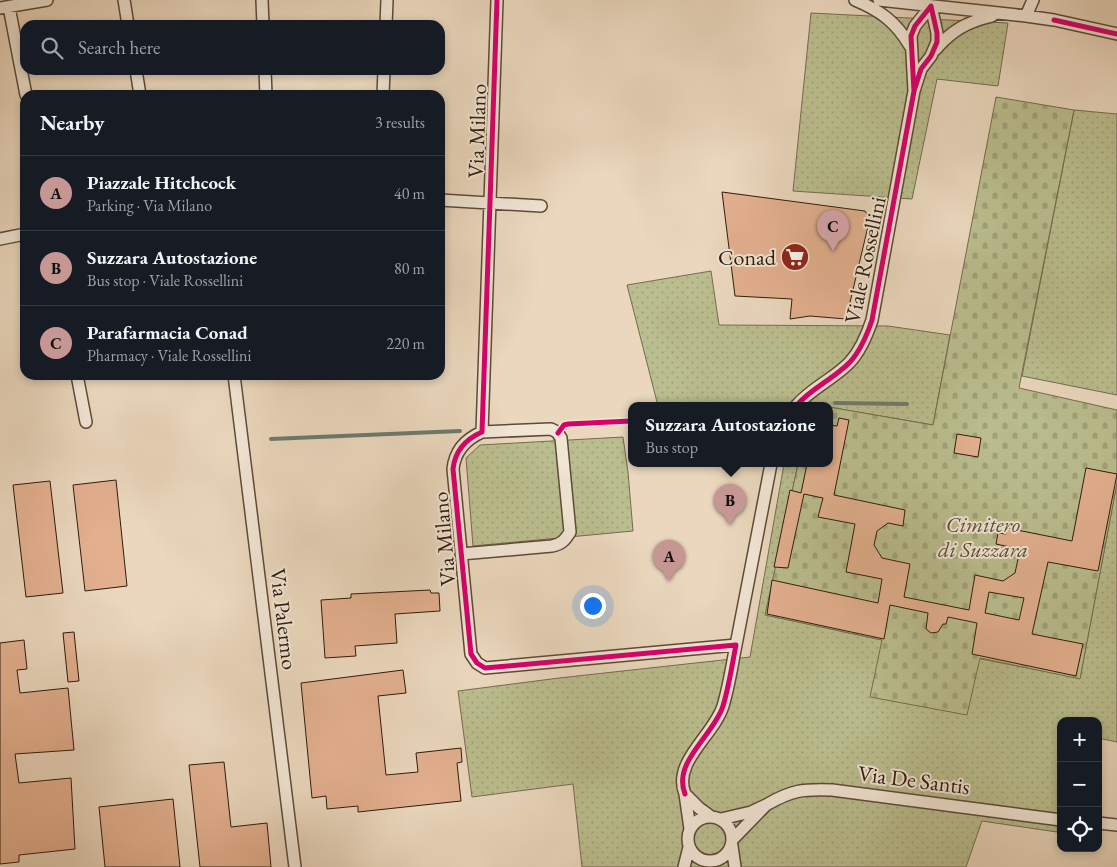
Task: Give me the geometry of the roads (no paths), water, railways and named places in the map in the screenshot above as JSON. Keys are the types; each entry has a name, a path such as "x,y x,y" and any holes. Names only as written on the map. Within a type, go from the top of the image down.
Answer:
{"street":[{"path":"20,70 5,7 47,0"},
{"path":"124,0 127,20"},
{"path":"262,0 263,20"},
{"path":"386,20 387,0"},
{"name":"Via Milano","path":"497,0 482,432 465,442 454,460 453,468 471,654 477,664 485,668 736,645"},
{"path":"855,0 876,9 894,23 912,48"},
{"path":"879,0 1026,16 1054,20 1117,34"},
{"path":"1026,16 1033,0"},
{"path":"914,91 911,36 914,26 931,6"},
{"path":"931,6 937,33 937,42 931,56"},
{"path":"914,91 921,69 945,39 971,21 1001,14"},
{"path":"21,75 25,90"},
{"path":"137,75 139,90"},
{"path":"265,75 266,90"},
{"path":"383,90 384,75"},
{"name":"Viale Rossellini","path":"800,402 850,362 864,341 872,320 914,91"},
{"path":"445,200 541,206"},
{"path":"0,239 20,235"},
{"path":"78,380 86,422"},
{"name":"Via Palermo","path":"235,380 295,867"},
{"path":"461,554 559,545 566,540 570,532 561,438 558,433 552,429 482,432"},
{"path":"684,867 689,847 690,829 681,779 694,752 723,707 770,467"},
{"name":"Via De Santis","path":"766,805 785,794 798,790 832,790 1057,819"},
{"path":"685,794 699,808 729,826 735,867"},
{"path":"690,829 697,820 751,812 766,805"},
{"path":"689,847 699,858 711,865 723,857 747,823 766,805"},
{"path":"1102,823 1117,825"}],"waterway":[{"path":"835,403 907,404"},
{"path":"271,439 460,431"}],"place":[{"name":"Parafarmacia Conad","path":"833,251"},
{"name":"Conad","path":"795,257"},
{"name":"Suzzara Autostazione","path":"730,525"},
{"name":"Piazzale Hitchcock","path":"669,581"}],"park label":[{"name":"Cimitero di Suzzara","path":"983,536"}]}
